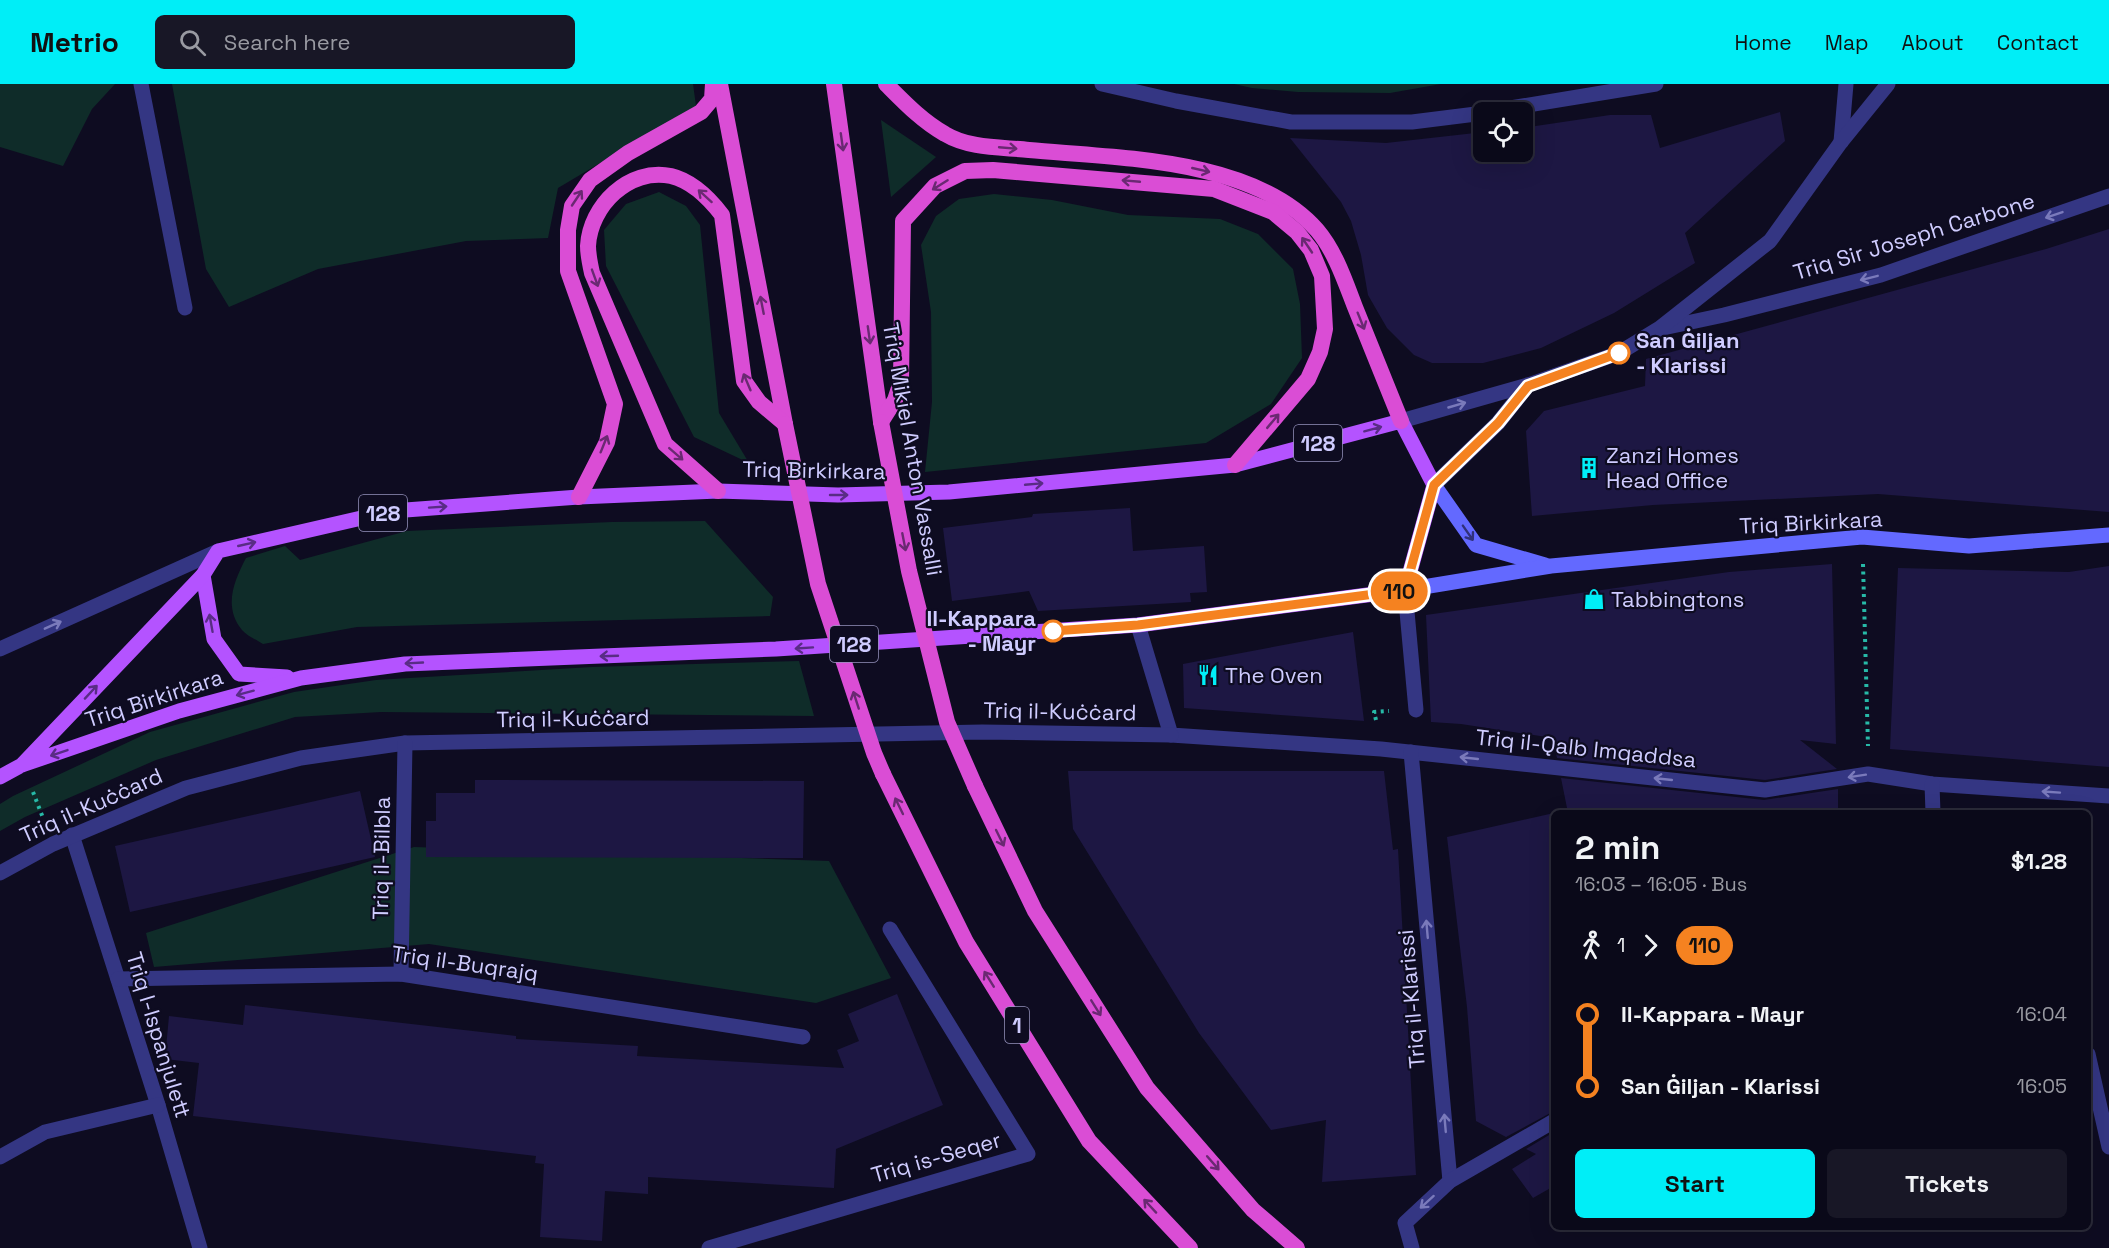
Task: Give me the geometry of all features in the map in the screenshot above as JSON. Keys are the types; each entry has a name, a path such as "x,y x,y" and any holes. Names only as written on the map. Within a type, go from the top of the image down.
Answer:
{"highway":[{"path":"579,497 607,442 615,404 568,271 568,230 572,206 590,180 628,153 701,112 712,99 713,84"},
{"path":"720,84 785,424"},
{"name":"Triq Mikiel Anton Vassalli","path":"834,84 881,422 909,571 947,722 1035,911 1147,1088 1253,1210 1297,1248"},
{"path":"886,84 913,111 946,135 974,145 1131,159 1186,167 1223,175 1261,190 1287,204 1305,217 1319,232 1339,267 1401,421"},
{"path":"881,422 895,400 901,382 903,221 935,186 965,171 993,170 1214,189 1273,212 1297,232 1311,250 1322,276 1325,306 1325,329 1320,352 1308,379 1235,465"},
{"path":"718,491 665,444 592,273 588,245 593,221 598,211 615,192 638,179 649,176 670,176 694,186 722,215 744,381 759,402 785,424"},
{"name":"1","path":"785,424 818,584 883,774 966,942 1089,1141 1190,1248"}],"main road":[{"name":"Triq Birkirkara","path":"22,765 202,575 218,551 392,511 579,497 718,491 838,495 949,492 1235,465 1401,421 1434,485 1476,545 1551,566"},
{"path":"1405,590 1434,485"},
{"name":"Triq Birkirkara","path":"0,777 22,765 179,711 301,678 405,664 776,649 1138,625 1405,590 1551,566 1862,537 1969,546 2109,535"},
{"name":"Triq Birkirkara","path":"202,575 214,639 239,674 301,678"}],"street":[{"path":"141,84 185,308"},
{"path":"1102,84 1176,101 1291,122 1412,122 1473,114"},
{"path":"1533,105 1656,84"},
{"path":"1841,142 1846,84"},
{"path":"1401,421 1528,386 1619,353 1660,328 1770,241 1841,142 1888,84"},
{"name":"Triq Sir Joseph Carbone","path":"1660,328 1724,315 1881,274 2109,196"},
{"path":"1434,485 1498,423 1528,386"},
{"path":"0,649 218,551"},
{"path":"1405,590 1416,710"},
{"path":"1138,625 1170,735"},
{"name":"Triq il-Kuċċard","path":"0,873 53,844 186,788 301,758 405,743 982,732 1170,735"},
{"name":"Triq il-Qalb Imqaddsa","path":"1170,735 1411,752 1765,790 1868,774 1932,784 2109,796"},
{"name":"Triq il-Bilbla","path":"401,974 405,743"},
{"name":"Triq il-Klarissi","path":"1411,752 1450,1181"},
{"path":"1932,784 1933,810"},
{"name":"Triq l-Ispanjulett","path":"72,836 158,1105 200,1248"},
{"name":"Triq is-Seqer","path":"709,1248 1028,1154 890,929"},
{"name":"Triq il-Buqrajq","path":"118,979 401,974 803,1037"},
{"path":"2091,1067 2109,1147"},
{"path":"0,1157 45,1132 158,1105"},
{"path":"1412,1248 1405,1222 1450,1181 1551,1123"}],"path":[{"path":"1862,537 1868,774"},
{"path":"22,765 53,844"}],"green space":[{"path":"0,84 115,84 92,109 63,166 0,147"},
{"path":"172,84 693,84 696,106 558,188 548,238 466,241 318,269 229,307 206,269"},
{"path":"1234,84 1441,84 1390,93 1298,92"},
{"path":"881,120 936,157 891,197"},
{"path":"659,192 686,206 700,225 719,413 749,463 694,437 606,266 604,230 626,204"},
{"path":"994,194 1052,200 1128,215 1220,219 1258,234 1293,269 1300,304 1302,358 1271,404 1206,443 925,472 932,402 931,312 921,245 936,216 959,199"},
{"path":"705,521 773,597 770,616 357,627 263,644 242,630 233,612 234,585 246,558 285,546 300,560 407,531 612,522"},
{"path":"799,661 814,716 381,712 295,717 156,760 25,817 0,831 0,804 13,796 150,732 294,692 376,680 592,667"},
{"path":"414,847 829,861 891,978 816,1003 429,944 154,967 146,933"}],"building":[{"path":"1780,112 1785,141 1685,233 1695,263 1614,313 1541,348 1483,363 1432,363 1414,355 1387,328 1368,295 1361,255 1351,221 1341,202 1290,138 1386,143 1473,133 1473,162 1533,162 1533,126 1610,115 1651,115 1660,148"},
{"path":"2109,229 2109,512 1878,494 1653,505 1532,516 1526,431 1544,411 1645,386 1646,359 2046,249"},
{"path":"1130,508 1133,551 1204,546 1207,592 1190,593 1191,602 1038,611 1029,591 952,601 943,528 1032,517 1033,514"},
{"path":"1832,564 1836,744 1800,740 1837,769 1765,780 1557,758 1553,738 1461,724 1431,722 1426,615 1729,572"},
{"path":"2109,566 2109,767 1890,749 1898,568 2069,572"},
{"path":"1353,632 1364,721 1184,708 1183,664"},
{"path":"1068,771 1384,771 1393,850 1398,849 1416,1175 1322,1182 1326,1120 1271,1130 1199,1033 1073,829"},
{"path":"1561,778 1764,800 1838,789 1838,810 1567,810"},
{"path":"475,780 804,781 803,858 426,857 426,821 436,821 436,793 475,793"},
{"path":"360,791 375,857 130,912 115,846"},
{"path":"1551,814 1551,1113 1506,1137 1476,1121 1467,1007 1447,837"},
{"path":"897,994 943,1105 836,1149 834,1188 648,1177 648,1194 605,1191 602,1241 540,1237 544,1164 535,1163 536,1156 193,1116 199,1063 165,1059 169,1016 243,1025 245,1005 516,1036 516,1039 638,1046 637,1056 844,1068 837,1050 859,1041 848,1014"},
{"path":"1551,1134 1551,1188 1533,1198 1512,1169 1536,1154 1526,1149"}],"bus line":[{"name":"110","path":"1053,631 1138,625 1405,590 1434,485 1498,423 1528,386 1619,353"}],"place":[{"name":"San Ġiljan - Klarissi","path":"1619,353"},
{"name":"Zanzi Homes Head Office","path":"1589,468"},
{"name":"Tabbingtons","path":"1594,599"},
{"name":"Il-Kappara - Mayr","path":"1053,631"},
{"name":"The Oven","path":"1208,675"}]}
